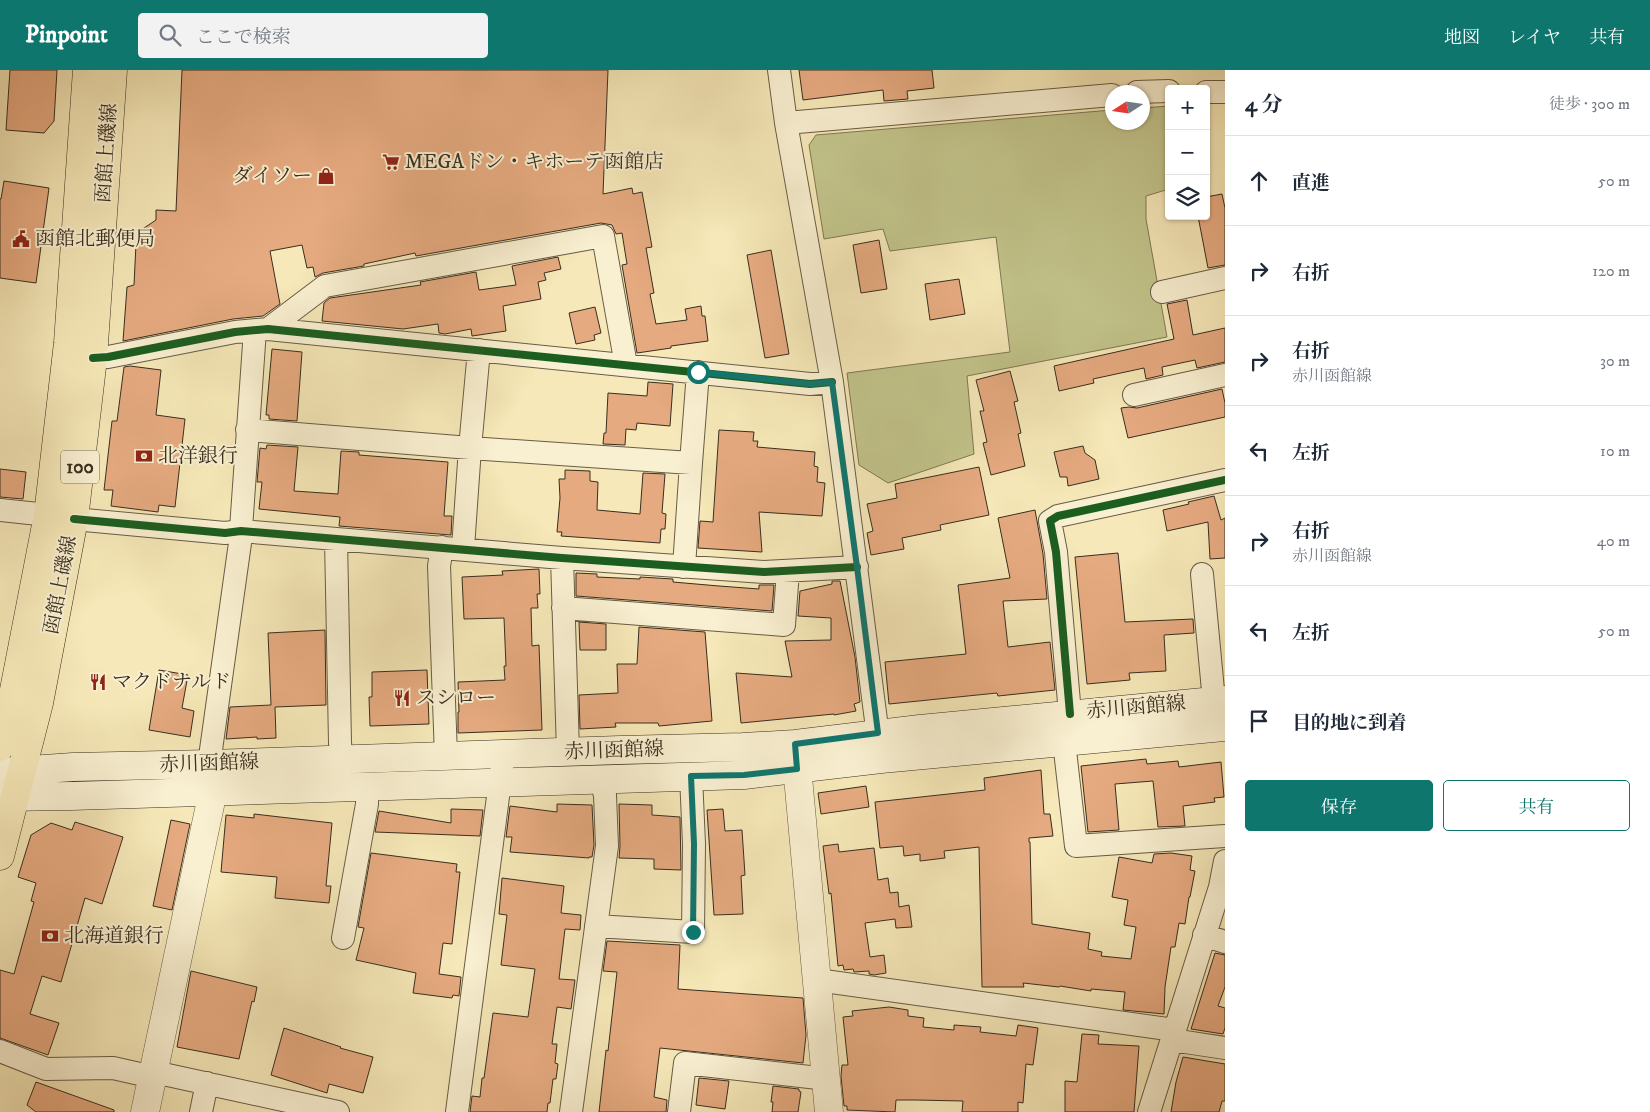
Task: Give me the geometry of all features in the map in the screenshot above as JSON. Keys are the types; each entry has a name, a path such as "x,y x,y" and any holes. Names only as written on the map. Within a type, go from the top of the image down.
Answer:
{"main road":[{"name":"函館上磯線","path":"0,856 11,771 39,702 61,517 68,343 87,70"},
{"name":"函館上磯線","path":"0,746 61,517 93,358 113,70"},
{"name":"赤川函館線","path":"8,797 744,775 796,756 879,746 1070,714 1220,700"},
{"name":"赤川函館線","path":"879,746 1064,742 1225,727"},
{"name":"赤川函館線","path":"11,771 73,767 620,750 743,748 796,756"},
{"path":"796,756 829,1112"},
{"path":"145,1112 213,791"}],"street":[{"path":"779,70 786,122 832,382 879,746"},
{"path":"1150,92 1165,91"},
{"path":"1210,92 1225,92"},
{"path":"786,122 1105,96"},
{"path":"209,764 241,531 247,430 261,330 325,286 603,236 626,365"},
{"path":"1162,292 1225,278"},
{"path":"93,358 108,357 235,332 261,330 810,384 832,382"},
{"path":"446,756 439,566 452,548 470,448 479,350"},
{"path":"684,567 698,372"},
{"path":"1134,395 1225,375"},
{"path":"247,430 691,463"},
{"path":"1070,714 1056,552 1050,521 1058,516 1225,480"},
{"path":"0,510 225,533 241,531 684,567 764,572 857,567"},
{"path":"336,539 340,743 342,759"},
{"path":"562,558 568,752"},
{"path":"563,608 784,625 788,571"},
{"path":"1202,574 1220,700"},
{"path":"1064,742 1076,846 1225,836"},
{"path":"458,1112 503,755"},
{"path":"596,926 693,932 694,844 691,776"},
{"path":"571,1112 606,846 605,795 600,779"},
{"path":"343,938 367,804 368,787"},
{"path":"1149,1112 1220,888 1225,861"},
{"path":"1204,935 1225,942"},
{"path":"817,980 1174,1035 1225,1048"},
{"path":"0,1051 46,1068 113,1068 153,1074 207,1083 306,1108 338,1112"},
{"path":"679,1112 685,1063 827,1079"},
{"path":"201,1112 207,1083"}],"green space":[{"path":"1165,106 1165,190 1146,196 1146,219 1167,337 967,376 974,454 888,483 859,465 847,373 1010,352 996,237 890,251 883,229 824,239 809,145 816,135 1105,111 1105,130 1150,130 1150,107"}],"building":[{"path":"10,70 57,70 54,121 44,133 6,130"},
{"name":"MEGAドン・キホーテ函館店","path":"182,70 608,70 603,194 632,188 633,194 642,192 652,247 646,248 654,293 650,294 656,324 687,320 685,309 701,306 702,316 705,316 708,341 637,353 622,265 627,264 622,233 616,234 612,225 601,223 416,256 415,253 364,264 364,266 323,273 315,277 313,267 307,268 302,245 270,251 280,304 263,316 233,319 123,341 127,287 134,285 136,244 141,244 141,230 156,220 156,210 176,211"},
{"path":"799,70 932,70 934,88 907,91 908,99 884,101 883,90 803,100"},
{"name":"函館北郵便局","path":"4,181 49,188 36,283 0,278 0,199"},
{"path":"1222,194 1225,208 1225,265 1208,268 1199,220 1210,220 1210,196"},
{"path":"879,240 887,289 861,293 853,245"},
{"path":"771,250 789,354 765,358 747,255"},
{"path":"558,257 561,269 544,273 546,280 538,282 541,299 503,306 506,331 472,336 471,329 445,334 439,333 438,324 403,329 322,321 324,303 330,298 421,285 420,282 476,272 479,290 516,285 512,266"},
{"path":"959,279 965,314 930,320 925,284"},
{"path":"1187,300 1193,335 1225,328 1225,362 1197,368 1195,360 1162,367 1163,375 1146,379 1144,368 1093,379 1094,383 1059,391 1054,366 1174,339 1167,304"},
{"path":"595,307 601,333 594,335 595,340 576,344 569,313"},
{"path":"272,349 302,352 297,421 269,419 269,415 266,415"},
{"name":"北洋銀行","path":"124,367 161,370 156,415 185,419 175,507 159,505 158,512 111,506 113,490 104,490 112,421 117,421"},
{"path":"1010,371 1018,401 1014,402 1021,433 1018,434 1025,466 991,475 983,443 987,442 980,411 984,411 976,380"},
{"path":"648,382 673,384 670,426 637,423 636,430 626,429 625,445 603,444 604,433 606,433 608,393 647,396"},
{"path":"1222,389 1225,417 1128,438 1121,408 1137,408"},
{"path":"719,430 754,432 753,441 758,441 757,447 815,452 814,466 818,467 817,482 825,483 822,516 759,512 762,552 698,548 700,521 713,522"},
{"path":"267,445 298,447 294,491 338,494 341,451 359,452 359,455 448,462 444,516 452,516 451,535 339,526 340,517 259,509 262,482 257,482 260,448 266,449"},
{"path":"1083,446 1085,453 1095,460 1099,479 1068,486 1067,477 1060,477 1054,452"},
{"path":"979,467 989,515 940,525 941,530 902,538 904,549 871,555 867,533 873,531 867,504 897,498 895,484"},
{"path":"0,469 26,472 23,499 0,497"},
{"path":"565,470 590,471 590,481 598,482 597,510 640,514 643,473 665,474 662,513 666,514 665,529 661,529 660,543 561,536 562,532 557,532 560,498 559,479 565,479"},
{"path":"1214,496 1221,520 1225,518 1225,558 1210,559 1208,522 1167,531 1163,510"},
{"path":"1035,510 1043,554 1047,599 1003,601 1008,647 1050,642 1055,690 998,696 997,693 889,704 885,662 966,654 958,585 1010,578 998,518"},
{"path":"1118,553 1125,622 1193,619 1194,633 1164,635 1166,671 1129,673 1130,680 1087,684 1075,557"},
{"path":"539,569 540,594 537,594 538,608 531,608 532,646 539,645 542,730 458,733 458,682 505,680 504,666 506,666 504,618 464,619 462,577 503,575 502,571"},
{"path":"576,573 597,574 597,577 673,579 673,582 759,589 759,585 774,585 772,611 576,596"},
{"path":"832,581 840,581 855,657 860,702 854,704 856,711 834,715 741,723 736,673 792,677 785,641 831,640 831,618 798,616 800,591 832,584"},
{"path":"579,622 606,624 606,650 580,650"},
{"path":"639,627 705,632 712,721 659,726 658,723 615,723 616,727 580,729 579,695 618,693 617,664 637,664"},
{"path":"325,630 326,705 275,707 276,738 226,739 230,707 271,705 268,633"},
{"path":"159,670 188,675 182,708 194,711 190,737 149,730"},
{"path":"427,670 429,724 370,726 369,697 372,697 372,672"},
{"path":"1146,759 1147,764 1178,761 1179,767 1221,762 1224,797 1214,798 1215,802 1183,806 1185,826 1158,827 1153,781 1115,784 1119,830 1088,832 1081,766"},
{"path":"1041,770 1044,814 1050,814 1053,836 1029,838 1032,924 1090,933 1088,949 1102,952 1101,956 1131,959 1136,927 1124,925 1128,900 1112,897 1119,857 1152,863 1154,854 1171,853 1192,856 1190,870 1195,871 1185,924 1179,923 1175,947 1171,947 1165,987 1164,1014 1123,1010 1125,992 1091,989 1091,991 1023,983 1024,987 982,987 979,847 944,851 945,858 920,861 920,854 904,856 903,846 880,848 875,802 985,790 984,778"},
{"path":"866,786 869,807 821,814 818,793"},
{"path":"557,804 592,805 594,845 592,857 510,852 512,837 506,837 510,806 557,812"},
{"path":"619,804 652,805 652,815 680,817 681,870 654,869 654,859 619,858"},
{"path":"451,809 483,810 480,836 375,832 379,811 451,823"},
{"path":"723,809 725,831 742,830 745,875 741,876 743,914 714,915 707,810"},
{"path":"254,814 332,823 326,886 331,886 329,903 275,898 277,877 221,872 226,815 254,818"},
{"path":"171,820 190,824 172,910 153,906"},
{"path":"75,822 123,837 102,904 85,898 61,982 42,976 30,1014 59,1023 48,1055 0,1038 0,970 14,974 34,902 31,901 36,883 18,877 31,835 51,823 72,830"},
{"path":"838,844 839,852 874,848 878,880 888,878 890,893 898,892 899,907 909,905 912,927 896,928 895,919 865,923 870,957 884,955 886,973 874,975 869,974 869,971 854,972 853,969 844,970 843,965 838,966 831,893 829,894 823,846"},
{"path":"371,853 457,864 456,872 460,872 452,944 443,943 439,974 461,977 459,996 453,995 452,998 413,993 416,973 356,960 364,928 358,927"},
{"path":"502,878 564,886 561,913 581,915 580,930 565,929 559,979 575,980 571,1009 557,1007 552,1044 557,1044 555,1063 558,1064 556,1079 553,1079 547,1112 470,1112 472,1096 480,1097 493,1013 528,1017 535,969 501,965 507,915 499,914"},
{"path":"607,941 680,945 678,989 803,998 806,1035 803,1063 660,1048 654,1097 667,1100 666,1112 599,1112 617,972 603,971"},
{"path":"1215,953 1225,955 1225,987 1218,1006 1225,1008 1225,1028 1223,1034 1191,1029"},
{"path":"191,971 257,987 239,1059 177,1047"},
{"path":"889,1007 908,1010 908,1016 924,1018 923,1027 954,1030 954,1025 981,1027 980,1032 1016,1036 1018,1025 1038,1028 1033,1065 1026,1064 1023,1103 1018,1102 1018,1112 962,1112 963,1101 916,1100 896,1100 895,1112 847,1110 847,1106 844,1106 841,1076 842,1065 848,1065 843,1017 853,1016 852,1011"},
{"path":"284,1028 340,1048 373,1057 363,1093 329,1084 327,1093 271,1075"},
{"path":"1082,1034 1099,1035 1098,1044 1139,1046 1134,1112 1065,1112 1065,1081 1077,1082"},
{"path":"1183,1057 1225,1064 1225,1101 1222,1101 1219,1112 1171,1112 1176,1082"},
{"path":"699,1078 729,1081 725,1109 696,1105"},
{"path":"36,1082 114,1110 114,1112 36,1112 27,1105"},
{"path":"773,1086 799,1089 801,1092 798,1112 772,1112"}],"cycle path":[{"path":"93,358 108,357 235,332 268,329 810,384 832,382"},
{"path":"1070,714 1056,552 1050,521 1058,516 1225,480"},
{"path":"74,519 225,533 241,531 562,558 764,572 857,567"}],"place":[{"name":"MEGAドン・キホーテ函館店","path":"391,162"},
{"name":"ダイソー","path":"326,176"},
{"name":"函館北郵便局","path":"21,239"},
{"name":"北洋銀行","path":"144,456"},
{"name":"マクドナルド","path":"98,682"},
{"name":"スシロー","path":"402,698"},
{"name":"北海道銀行","path":"50,936"}],"route":[{"path":"693,932 694,844 691,776 744,775 797,769 795,744 878,733 832,382 810,384 698,372"}]}
